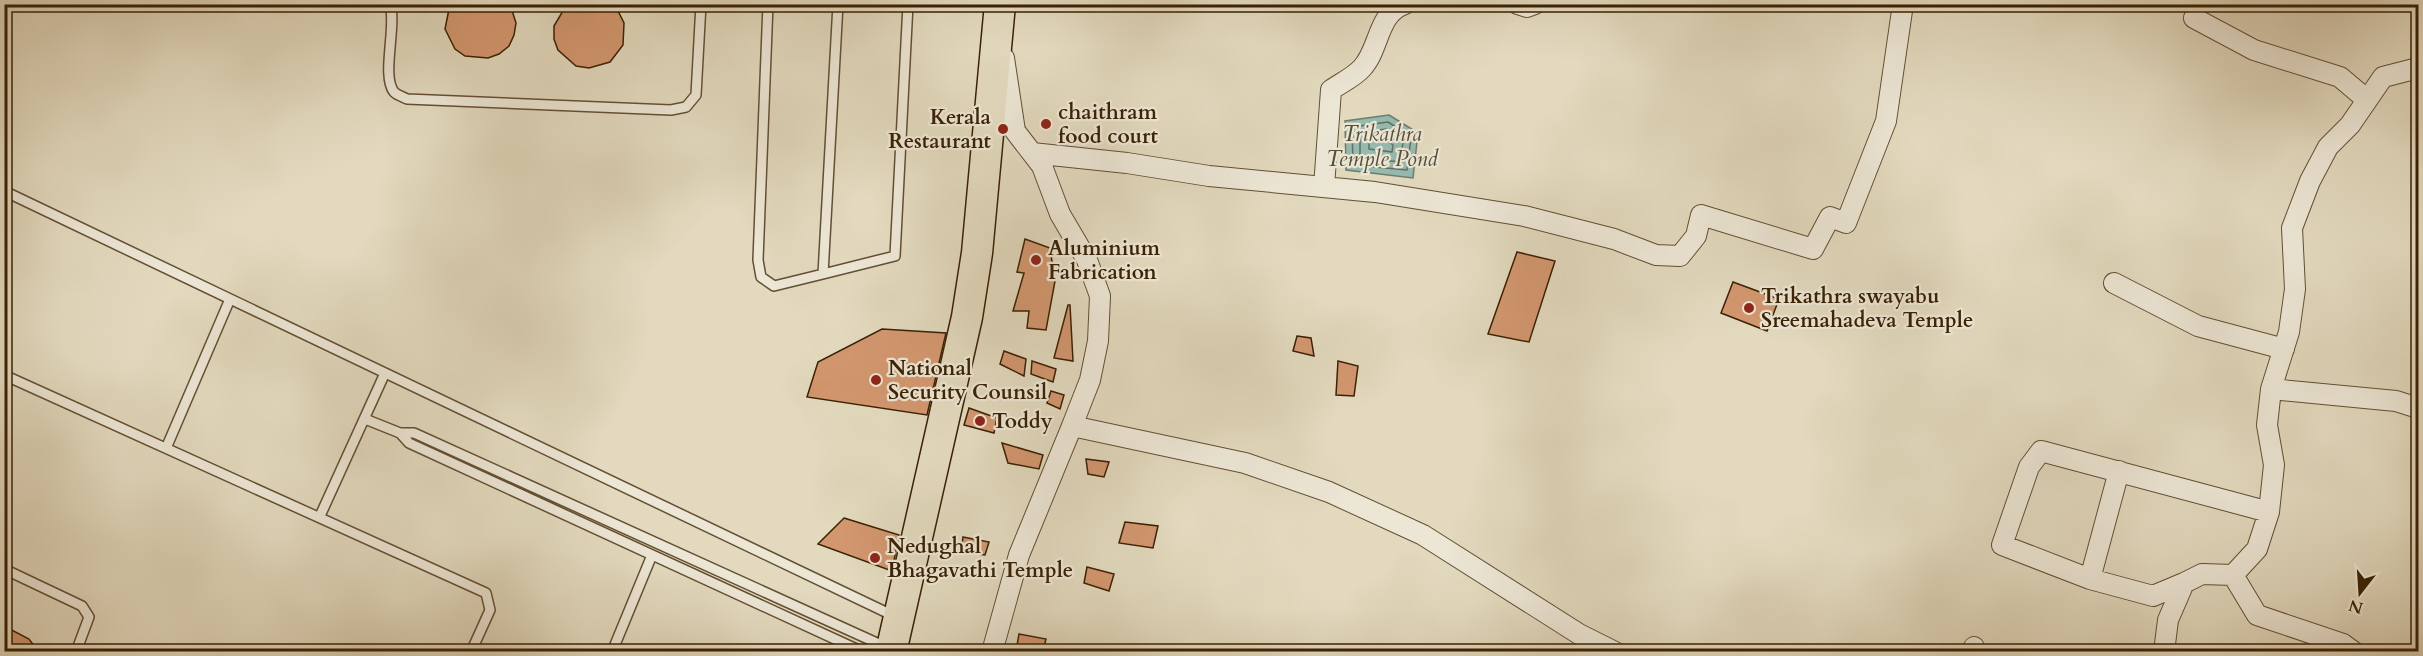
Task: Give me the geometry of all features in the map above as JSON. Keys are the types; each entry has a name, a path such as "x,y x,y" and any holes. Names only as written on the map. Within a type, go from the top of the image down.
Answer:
{"main road":[{"path":"882,651 898,619 968,306 977,253 999,12"}],"street":[{"path":"1324,188 1331,90 1361,69 1372,54 1381,27 1394,8 1405,4"},
{"path":"1518,4 1527,8 1535,4"},
{"path":"1032,153 1127,163 1209,176 1375,192 1524,216 1614,239 1656,255 1680,256 1696,236 1701,215 1813,249 1830,217 1846,223 1879,141 1888,110 1903,4"},
{"path":"992,651 1019,555 1090,380 1098,341 1100,296 1087,260 1060,214 1042,166 1015,131 999,12"},
{"path":"2193,18 2253,50 2340,77 2366,99"},
{"path":"2269,512 2041,451 2029,467 2002,545 2090,579 2153,596 2202,574 2233,575 2257,549 2269,512 2274,465 2267,425 2271,389 2284,349 2295,289 2292,228 2310,181 2328,147 2350,125 2383,77 2418,68"},
{"path":"2114,283 2198,326 2284,349"},
{"path":"2271,389 2397,401 2418,408"},
{"path":"1072,426 1245,463 1329,492 1424,535 1579,634 1615,651"},
{"path":"2090,579 2119,471"},
{"path":"2233,575 2257,615 2343,644 2354,651"},
{"path":"2164,651 2168,620 2184,583"}],"lane":[{"path":"390,4 393,24 389,80 394,92 406,99 671,110 686,107 696,95 701,4"},
{"path":"768,4 758,260 761,277 774,285 895,256 908,4"},
{"path":"823,274 838,4"},
{"path":"4,191 898,619"},
{"path":"167,446 230,299"},
{"path":"320,516 385,373"},
{"path":"4,375 167,446 486,593 490,610 471,651"},
{"path":"365,419 400,433 414,433 680,554 882,651"},
{"path":"400,433 409,443 675,566 882,651"},
{"path":"675,566 680,554"},
{"path":"612,651 652,555"},
{"path":"4,569 82,606 89,617 80,650"}],"water":[{"name":"Trikathra Temple Pond","path":"1389,115 1418,133 1413,178 1346,170 1345,121"}],"building":[{"path":"450,4 510,4 516,23 509,46 499,54 488,58 465,56 455,49 445,29"},
{"path":"567,4 611,4 619,13 624,23 623,45 610,62 589,68 576,66 558,50 554,39 554,26"},
{"path":"1025,239 1050,248 1055,281 1046,330 1027,328 1029,311 1013,311 1024,273 1017,272"},
{"path":"1517,252 1555,261 1529,342 1488,334"},
{"name":"Trikathra swayabu Sreemahadeva Temple","path":"1733,282 1779,299 1767,331 1721,313"},
{"path":"1068,305 1070,305 1073,361 1054,358"},
{"name":"National Security Counsil","path":"882,329 946,333 927,415 807,397 818,362"},
{"path":"1297,336 1311,338 1314,356 1293,351"},
{"path":"1004,351 1026,359 1024,376 1000,364"},
{"path":"1032,361 1056,369 1053,382 1031,374"},
{"path":"1338,361 1358,366 1354,396 1336,395"},
{"path":"1051,391 1064,395 1060,409 1047,403"},
{"name":"Toddy","path":"969,408 997,418 994,433 964,425"},
{"path":"1002,443 1043,455 1039,469 1008,463"},
{"path":"1086,459 1109,462 1104,477 1088,474"},
{"name":"Nedughal Bhagavathi Temple","path":"844,518 899,535 892,571 818,544"},
{"path":"1125,522 1158,526 1153,548 1119,543"},
{"path":"963,537 989,542 985,555 961,552"},
{"path":"1087,567 1114,574 1109,591 1084,583"},
{"path":"4,626 29,639 38,651 4,651"},
{"path":"1019,634 1046,639 1043,651 1016,651"}],"place":[{"name":"chaithram food court","path":"1046,124"},
{"name":"Kerala Restaurant","path":"1003,129"},
{"name":"Aluminium Fabrication","path":"1036,260"},
{"name":"Trikathra swayabu Sreemahadeva Temple","path":"1749,308"},
{"name":"National Security Counsil","path":"876,380"},
{"name":"Toddy","path":"980,421"},
{"name":"Nedughal Bhagavathi Temple","path":"875,558"}]}
